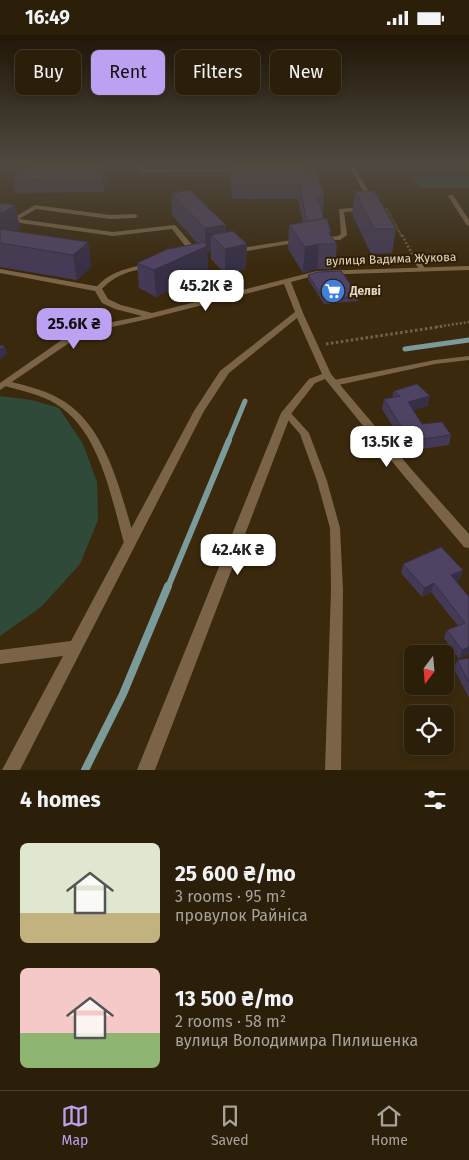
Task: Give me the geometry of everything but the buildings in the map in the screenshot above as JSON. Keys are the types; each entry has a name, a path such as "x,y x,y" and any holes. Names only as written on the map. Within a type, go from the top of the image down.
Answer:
{"street":[{"path":"135,216 110,217 35,207 13,220 107,234 132,233 174,227 199,257"},
{"name":"вулиця Вадима Жукова","path":"98,289 105,301 131,312 152,316 317,273 469,268"},
{"path":"0,271 98,289"},
{"path":"287,281 299,313 330,379 469,543"},
{"path":"11,770 199,411 225,371 299,313"},
{"path":"4,385 50,351 91,329 152,316"},
{"path":"146,770 286,413 312,381 330,379"},
{"path":"0,657 76,647"}],"lane":[{"path":"314,240 336,238 344,235 341,210 375,207 370,198"},
{"path":"452,198 469,223"},
{"path":"232,252 304,241"},
{"path":"189,259 207,256"},
{"path":"416,261 423,270"},
{"path":"98,289 114,275 151,265"},
{"path":"330,379 435,361 469,359"},
{"path":"4,385 44,394 69,408 88,429 102,454 130,543"},
{"path":"286,413 304,433 322,481 335,528 337,589 333,770"}],"path":[{"path":"375,207 387,209 416,261"},
{"path":"314,346 469,322"}],"green space":[{"path":"0,396 32,400 59,408 83,444 97,482 98,520 80,564 41,607 0,636"}],"waterway":[{"path":"405,349 469,340"},
{"path":"228,442 245,401"},
{"path":"168,587 229,440"},
{"path":"85,770 123,694 168,586"}],"place":[{"name":"Делві","path":"333,291"}]}
